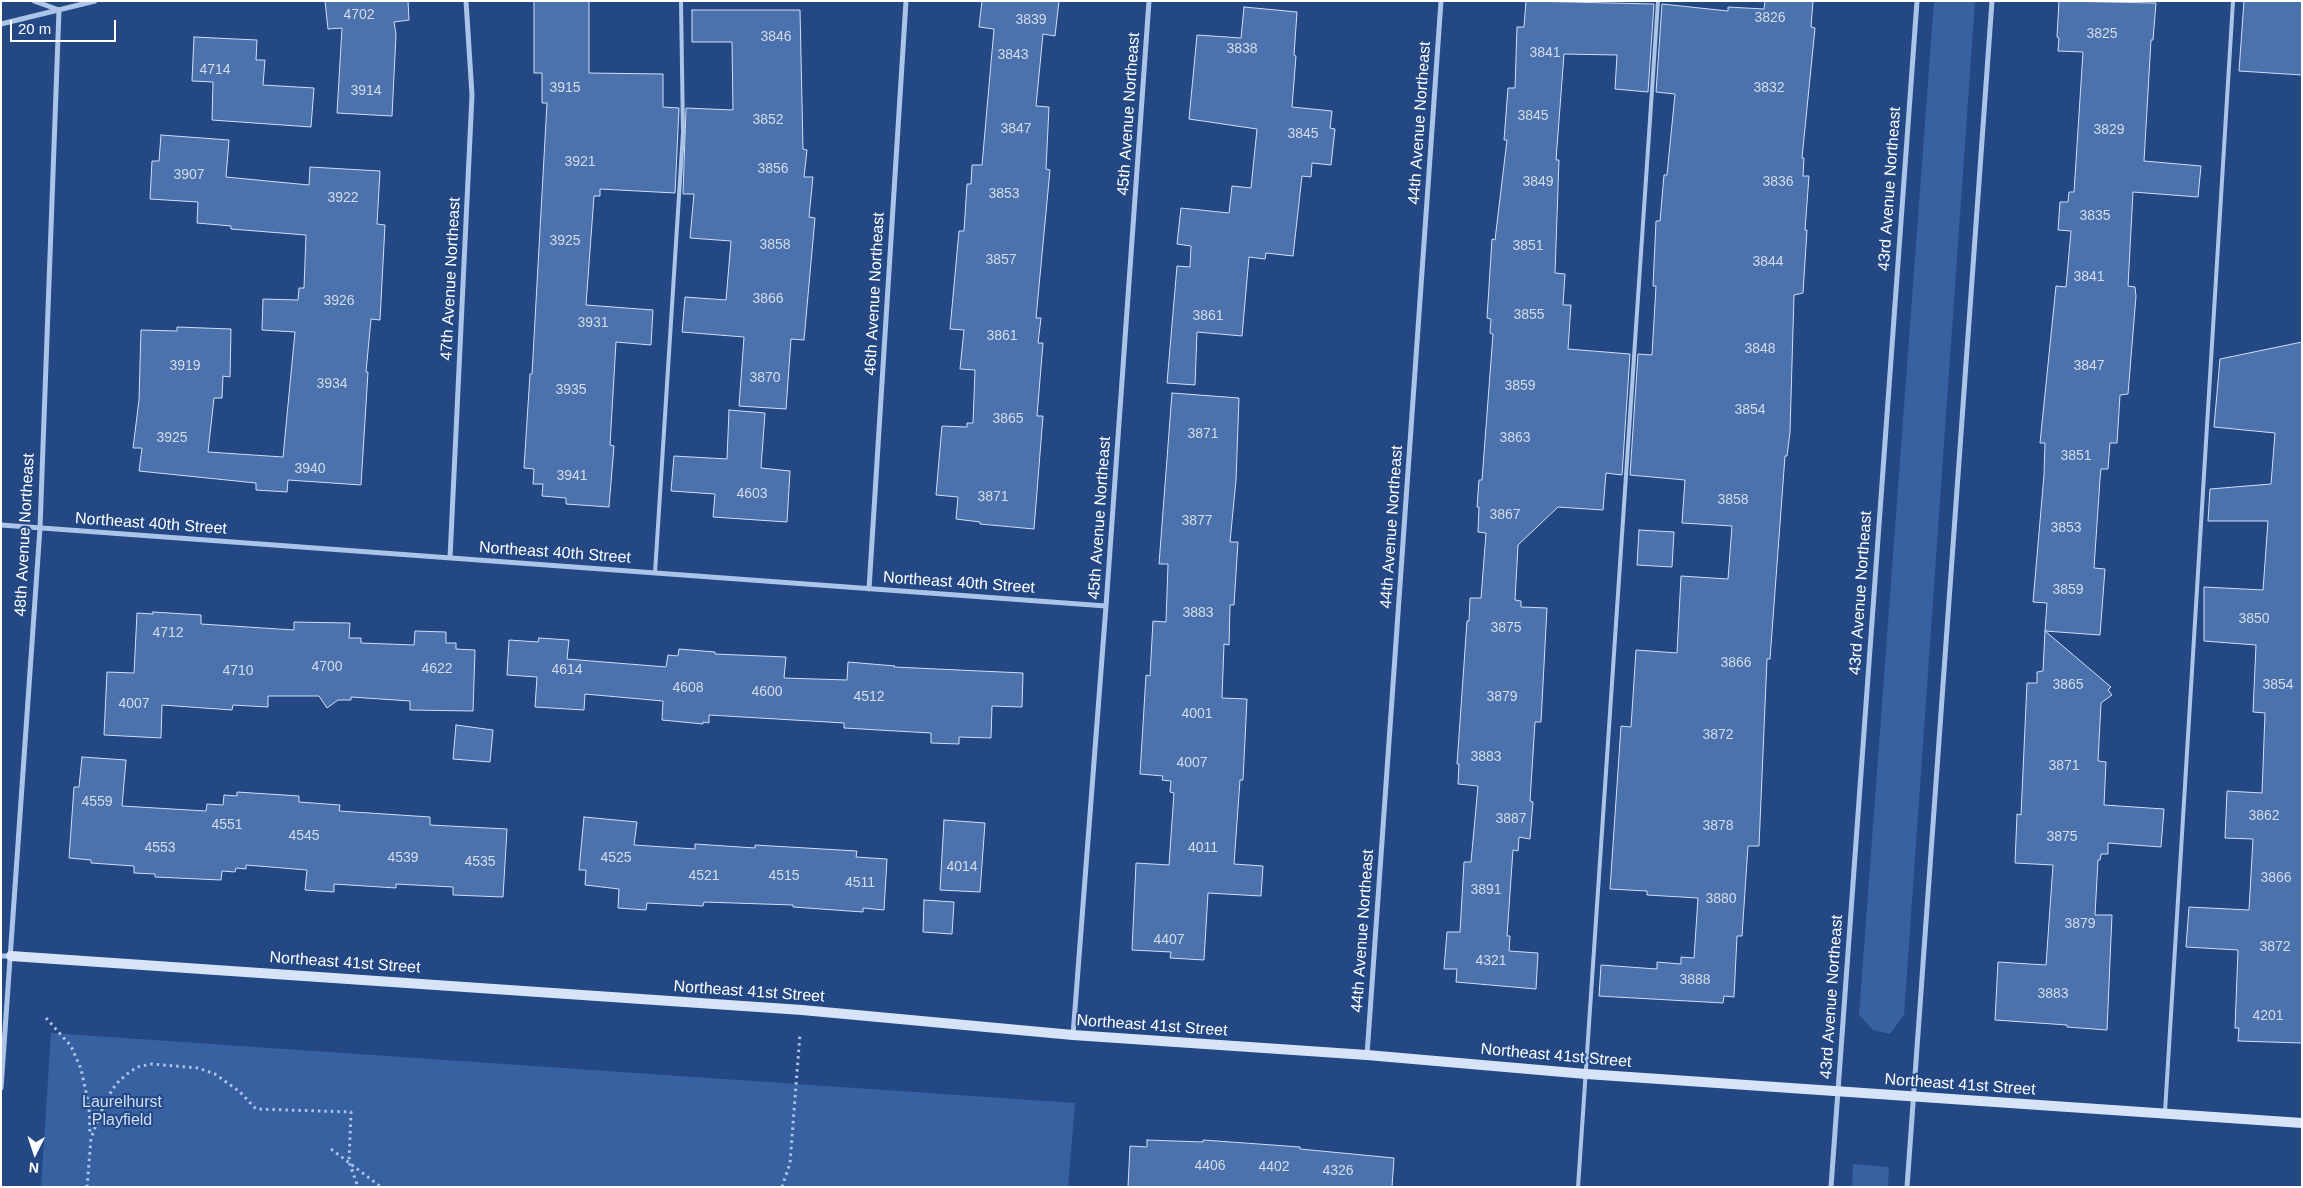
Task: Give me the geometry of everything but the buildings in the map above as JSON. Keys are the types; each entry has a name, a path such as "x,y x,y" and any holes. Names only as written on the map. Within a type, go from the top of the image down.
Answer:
{"street":[{"path":"34,1 59,10"},
{"path":"1,24 95,1"},
{"name":"47th Avenue Northeast","path":"450,558 472,95 466,1"},
{"name":"46th Avenue Northeast","path":"869,589 906,1"},
{"name":"45th Avenue Northeast","path":"1073,1035 1149,1"},
{"name":"44th Avenue Northeast","path":"1367,1055 1441,1"},
{"name":"43rd Avenue Northeast","path":"1832,1187 1917,1"},
{"path":"1907,1187 1992,1"},
{"name":"48th Avenue Northeast","path":"1,1088 6,956 40,528 59,10"},
{"name":"Northeast 40th Street","path":"1,525 1106,606"},
{"name":"Northeast 41st Street","path":"6,956 802,1010 1073,1035 1367,1055 1586,1074 2302,1123"}],"lane":[{"path":"655,573 683,133 681,1"},
{"path":"1578,1187 1658,1"},
{"path":"2164,1115 2233,1"}],"path":[{"path":"782,1187 790,1163 802,1010"},
{"path":"46,1018 71,1046 82,1069 91,1138 87,1187"},
{"path":"91,1138 98,1116 116,1084 137,1067 152,1064 198,1068 215,1074 230,1083 256,1109 351,1112 349,1162 358,1187"},
{"path":"331,1149 380,1187"}],"green space":[{"path":"1934,1 1975,1 1904,1015 1890,1034 1873,1030 1859,1015"},
{"name":"Laurelhurst Playfield","path":"51,1033 1075,1103 1068,1187 41,1187"},
{"path":"1853,1164 1889,1167 1888,1187 1852,1187"}]}
